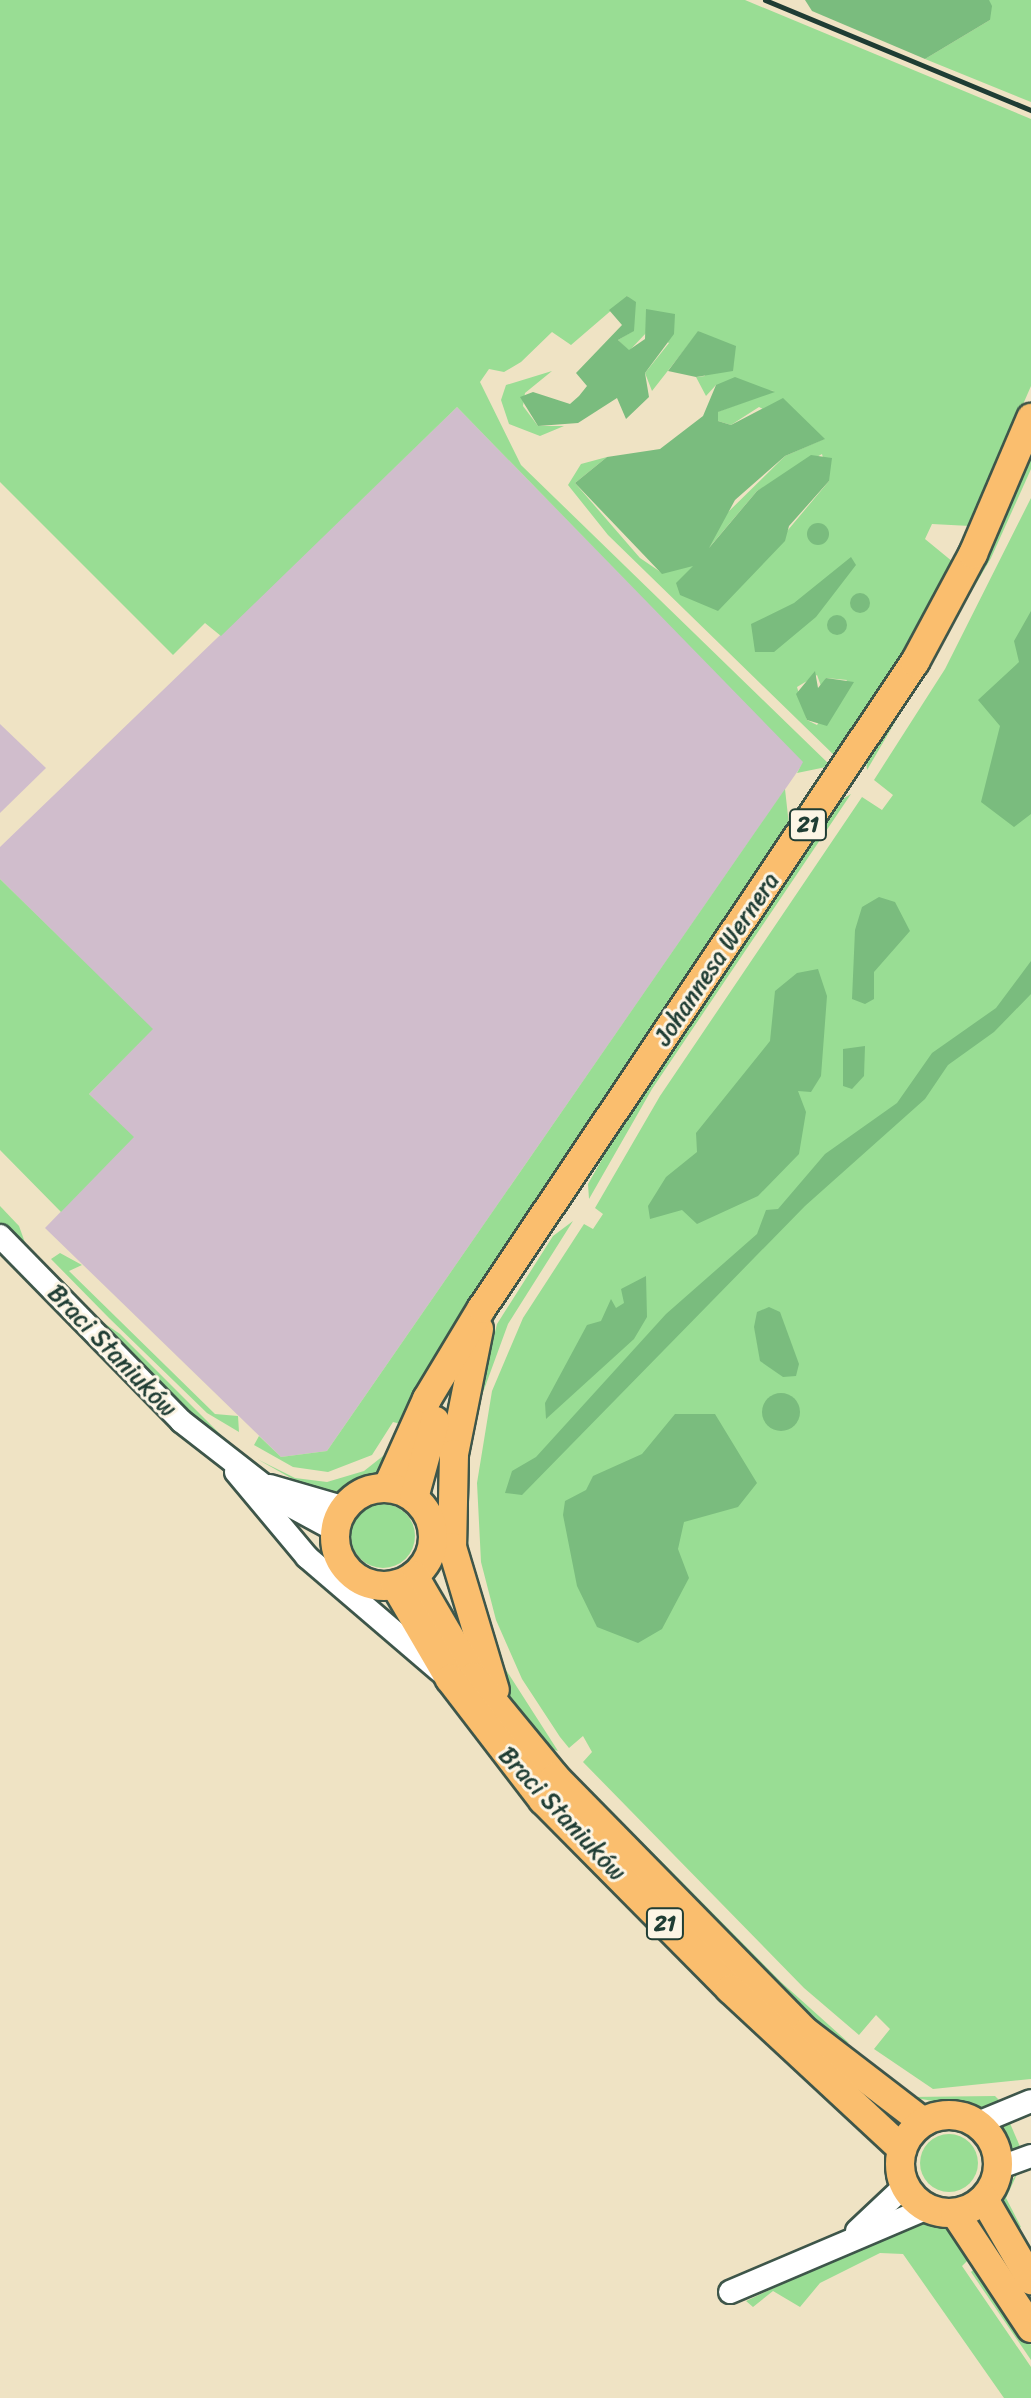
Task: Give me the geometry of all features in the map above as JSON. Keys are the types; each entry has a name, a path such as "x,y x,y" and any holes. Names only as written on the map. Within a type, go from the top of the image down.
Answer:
{"main road":[{"name":"Johannesa Wernera","path":"387,1488 482,1308 915,662 973,554 1031,418"},
{"name":"21","path":"482,1308 454,1454 452,1547 499,1705"},
{"name":"Johannesa Wernera","path":"414,1498 451,1362"},
{"path":"387,1488 414,1498 433,1537 405,1580 351,1573 340,1519 363,1492 387,1488"},
{"name":"Braci Staniuków","path":"405,1580 467,1667 555,1777 779,2006 923,2122"},
{"name":"Braci Staniuków","path":"405,1580 450,1679 552,1809 902,2149"},
{"path":"984,2199 998,2168 997,2151 978,2123 950,2114 923,2122 902,2149 905,2186 941,2211 1031,2328"},
{"path":"941,2211 984,2199"},
{"path":"984,2199 1031,2280"}],"street":[{"name":"Braci Staniuków","path":"0,1236 225,1458 270,1486 340,1519"},
{"path":"225,1458 307,1557 450,1679"},
{"path":"978,2123 1031,2101"},
{"path":"998,2168 1031,2156"},
{"path":"826,2254 888,2208 905,2186"},
{"path":"730,2292 941,2211"}],"shaded area":[{"path":"457,407 804,762 327,1451 281,1457 45,1228 133,1137 89,1094 152,1029 0,879 0,847"},
{"path":"0,724 46,768 0,813"}],"green space":[{"path":"0,0 745,0 1031,119 1031,386 970,526 932,524 925,539 953,562 918,638 836,757 608,535 568,485 581,464 607,457 575,483 640,558 662,573 695,564 747,579 829,481 822,454 757,491 708,549 718,522 785,456 824,439 759,407 731,425 718,421 717,412 774,391 716,385 706,396 696,377 705,376 699,331 652,391 645,373 669,343 647,332 629,351 618,340 633,331 628,296 571,345 552,332 521,362 504,372 489,369 480,382 521,465 831,766 797,773 803,762 457,407 221,636 205,623 173,655 0,482","holes":["817,675 822,689 826,678 847,680 817,725 807,720 797,687"]},
{"path":"805,0 989,0 992,6 990,20 925,59 812,11"},
{"path":"989,0 1031,0 1031,102 925,59 990,20"},
{"path":"627,296 636,302 634,331 618,340 629,350 645,339 646,309 675,314 674,334 645,373 649,397 626,419 617,398 578,423 538,426 520,397 533,392 570,404 579,396 587,386 576,373 622,325 609,310"},
{"path":"698,331 736,346 733,371 696,377 668,371"},
{"path":"552,371 525,393 523,406 538,426 564,426 540,436 509,424 501,400 506,385"},
{"path":"735,377 775,392 718,412 718,421 731,425 783,398 825,439 785,456 735,500 709,548 757,491 811,455 832,458 829,481 789,526 785,541 718,611 680,595 676,583 693,566 662,574 575,483 607,457 660,449 703,416 716,385"},
{"path":"1031,444 1031,469 991,558 867,770 866,760"},
{"path":"1031,498 1031,2079 933,2089 874,2049 890,2029 876,2015 859,2035 804,1988 583,1762 592,1752 583,1736 569,1748 560,1737 522,1679 496,1620 481,1562 477,1483 492,1391 523,1318 584,1224 593,1229 603,1214 595,1208 660,1096 862,797 882,810 893,795 874,780 945,669"},
{"path":"818,523 829,534 818,545 807,534"},
{"path":"851,557 856,565 816,617 774,652 755,652 751,624 794,603"},
{"path":"860,593 867,596 870,603 867,610 860,613 853,610 850,603 853,596"},
{"path":"1031,611 1031,814 1014,827 981,802 1000,726 978,700 1019,662 1014,641"},
{"path":"833,615 841,615 847,625 841,635 833,635 827,629 827,621"},
{"path":"815,671 818,688 826,678 854,682 827,726 807,720 796,694"},
{"path":"785,789 790,834 409,1426 393,1422 372,1455 328,1472 293,1467 254,1445 259,1436 281,1457 327,1451"},
{"path":"851,794 652,1089 589,1199 588,1184 639,1094 834,804"},
{"path":"0,879 153,1029 89,1094 134,1137 61,1212 0,1150"},
{"path":"879,897 895,902 910,931 874,972 874,999 865,1004 852,999 855,930 862,907"},
{"path":"1031,961 1031,994 994,1032 948,1065 925,1099 805,1206 522,1495 505,1493 512,1471 536,1457 666,1314 757,1234 766,1210 778,1209 825,1154 897,1103 932,1053 996,1008"},
{"path":"818,969 827,996 821,1076 811,1092 798,1091 806,1112 799,1154 758,1196 697,1224 682,1210 650,1219 648,1206 666,1177 697,1152 696,1133 770,1041 775,991 797,973"},
{"path":"865,1046 864,1076 852,1089 843,1086 843,1049"},
{"path":"0,1206 19,1226 28,1251 0,1224"},
{"path":"573,1221 508,1324 474,1417 497,1324 553,1236"},
{"path":"60,1253 82,1265 69,1271 215,1414 238,1416 239,1432 207,1413 109,1318 51,1259"},
{"path":"646,1276 647,1317 634,1339 546,1419 545,1403 587,1325 601,1321 611,1299 616,1308 624,1303 621,1289"},
{"path":"769,1307 780,1312 799,1364 796,1376 783,1377 760,1361 754,1327 757,1312"},
{"path":"91,1314 120,1334 224,1438 190,1417"},
{"path":"781,1393 795,1398 800,1412 795,1426 781,1431 767,1426 762,1412 767,1398"},
{"path":"675,1414 715,1414 757,1483 738,1507 684,1522 678,1549 689,1578 662,1629 638,1643 597,1627 577,1586 563,1515 565,1501 586,1490 593,1476 642,1454"},
{"path":"388,1452 387,1469 335,1492 307,1487 257,1459 295,1478 327,1482 364,1471"},
{"path":"377,1504 389,1504 406,1513 413,1524 413,1548 406,1559 389,1568 377,1568 365,1563 356,1554 351,1542 351,1530 356,1518 365,1509"},
{"path":"465,1515 470,1561 499,1659 558,1751 544,1746 503,1686 466,1588"},
{"path":"575,1774 781,1982 849,2043 829,2038"},
{"path":"995,2096 1002,2103 982,2109 909,2097"},
{"path":"1009,2121 1021,2149 1009,2153 998,2128"},
{"path":"949,2134 970,2142 978,2163 970,2184 949,2192 928,2184 920,2163 928,2142"},
{"path":"1018,2172 1006,2198 1021,2227 1013,2232 1000,2197"},
{"path":"919,2220 944,2223 971,2257 962,2266 1031,2367 1031,2398 1004,2398 903,2254 880,2253 820,2283 800,2307 773,2291 753,2307 746,2301"},
{"path":"977,2266 1031,2345 1031,2360 971,2272"}],"railway":[{"path":"765,0 1031,110"}]}
